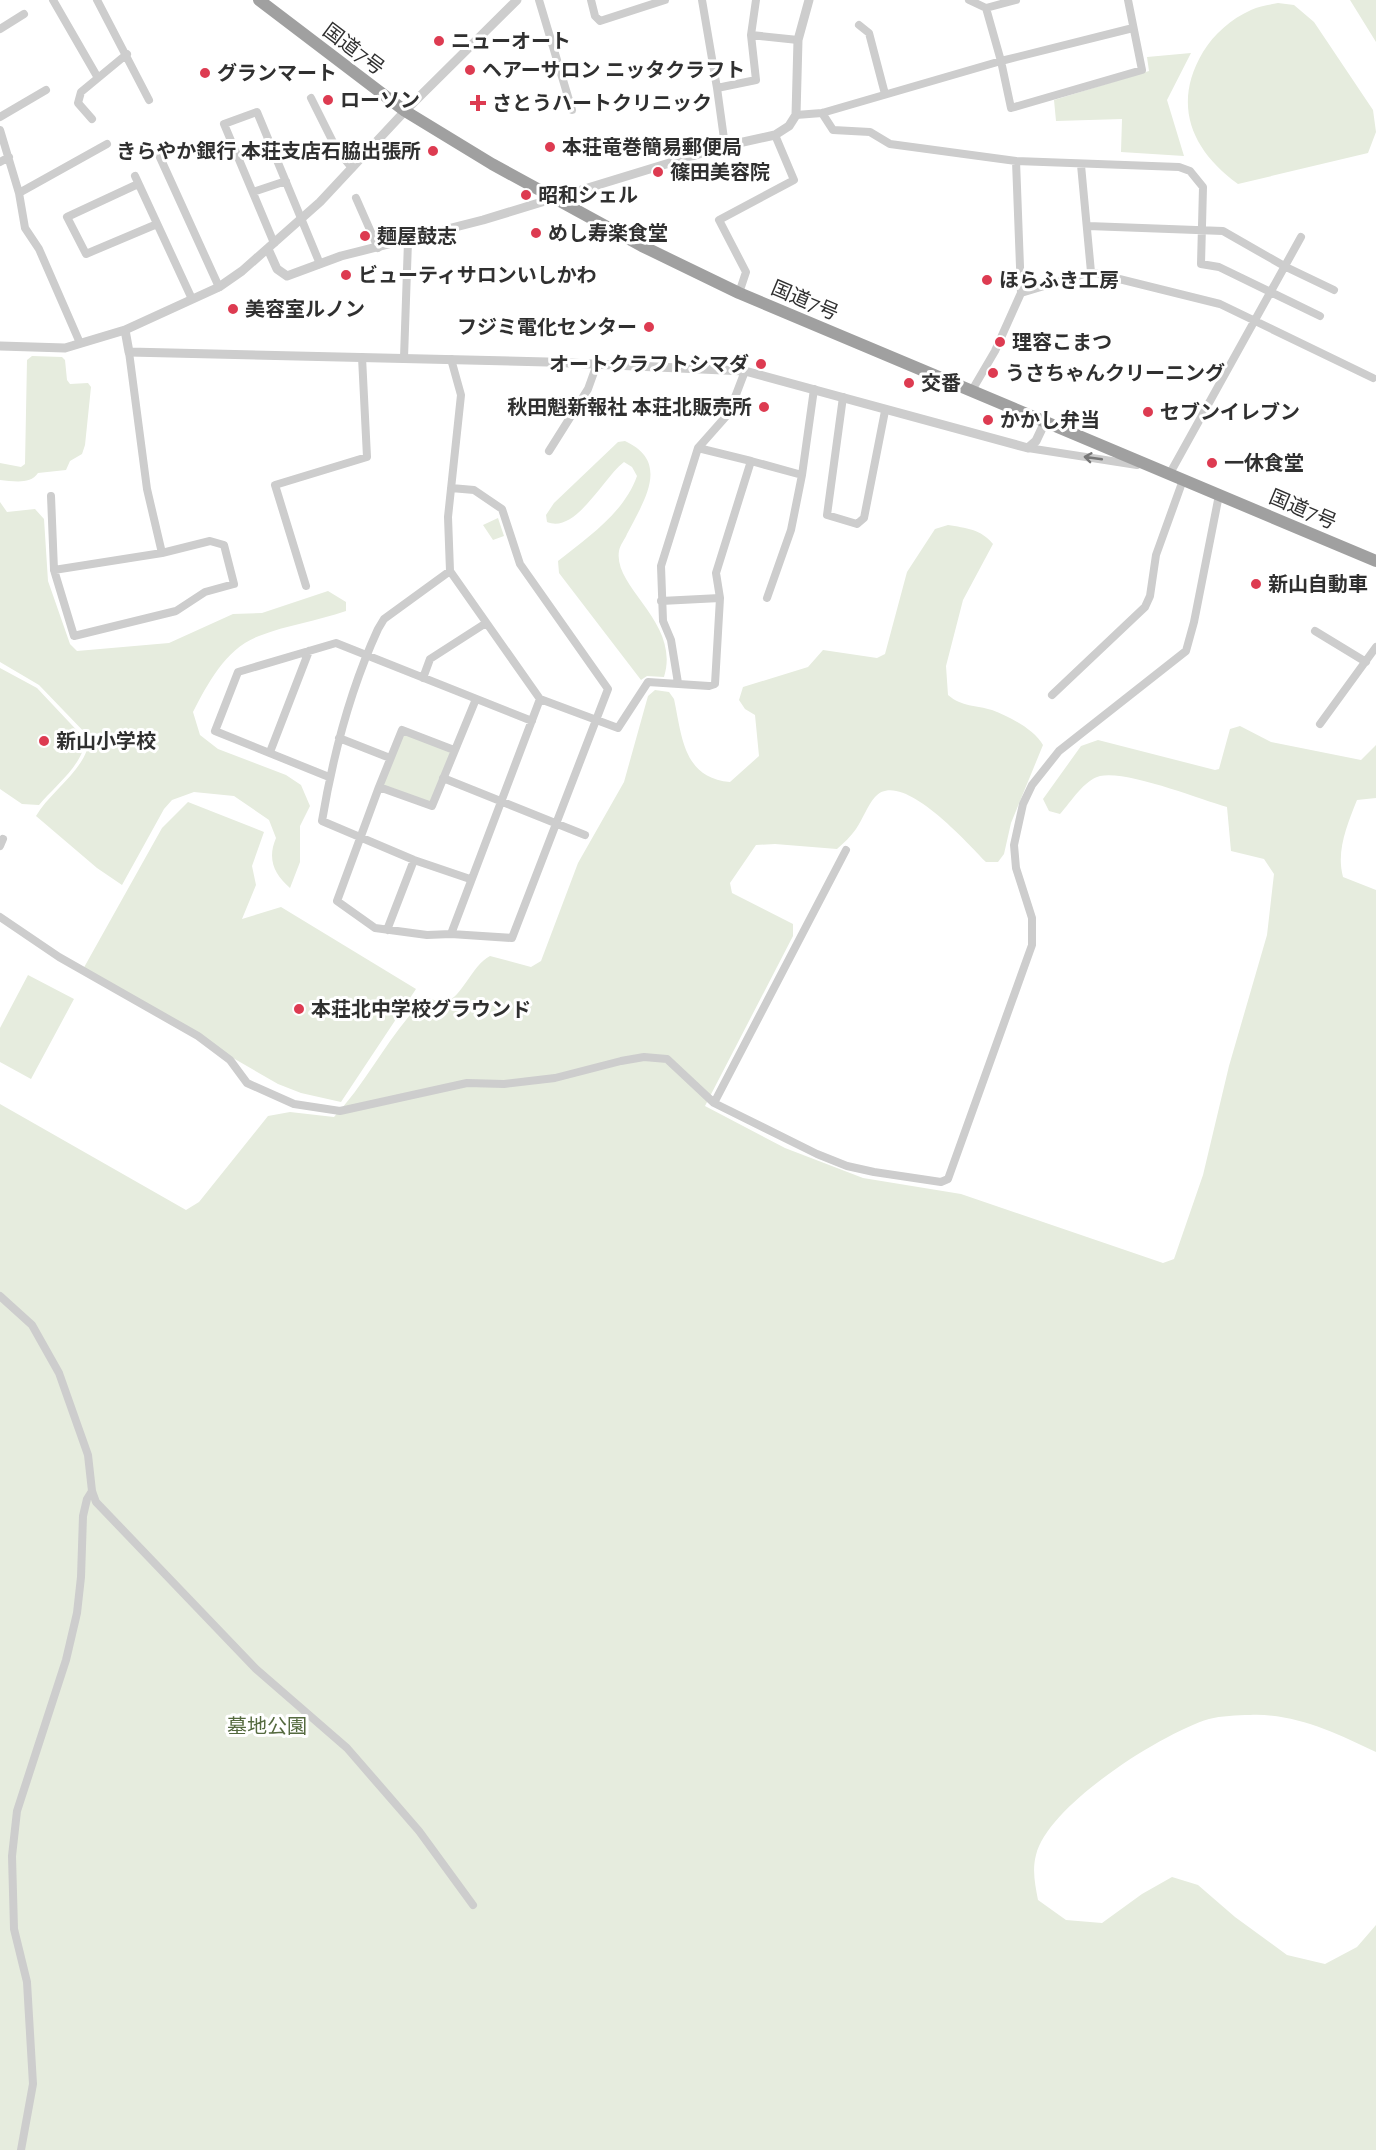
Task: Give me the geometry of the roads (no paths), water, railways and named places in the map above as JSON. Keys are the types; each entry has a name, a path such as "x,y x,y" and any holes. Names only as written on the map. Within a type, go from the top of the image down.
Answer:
{"highway":[{"name":"国道7号","path":"259,0 405,111 553,198 642,246 739,293 1376,561"}],"street":[{"path":"53,0 98,78"},
{"path":"97,0 149,100"},
{"path":"0,346 65,348 80,344 125,330 219,286 302,219 405,111 518,0"},
{"path":"539,0 572,110"},
{"path":"591,0 595,16 600,21 666,0"},
{"path":"702,0 725,146"},
{"path":"717,88 756,80 751,35 756,0"},
{"path":"320,264 257,112 224,124 253,192 277,269 287,276 320,264 408,241 725,146 775,135 789,126 796,115 798,40 809,0"},
{"path":"969,0 986,8 1017,0"},
{"path":"986,8 1011,108 1142,70 1128,0"},
{"path":"0,29 24,14"},
{"path":"859,25 869,33 885,94"},
{"path":"796,115 822,113 1001,61 1133,28"},
{"path":"751,35 798,40"},
{"path":"92,119 78,103 81,92 127,54"},
{"path":"0,117 46,90"},
{"path":"311,98 337,150 352,168"},
{"path":"822,113 833,130 870,132 890,144 1016,161 1179,167 1190,171 1203,187 1201,264 1220,267 1320,316"},
{"path":"0,130 19,193 25,228 39,249 80,344"},
{"path":"739,293 746,272 719,220 794,180 775,135"},
{"path":"19,193 107,144"},
{"path":"159,153 219,286"},
{"path":"0,162 9,157"},
{"path":"971,392 995,351 1021,293 1016,161"},
{"path":"1081,165 1091,272"},
{"path":"157,224 86,254 67,217 136,180 157,224 192,299"},
{"path":"253,192 286,181"},
{"path":"356,198 378,248"},
{"path":"1088,226 1223,231 1286,267 1334,290"},
{"path":"1169,475 1272,293 1301,237"},
{"path":"404,358 408,241"},
{"path":"1021,293 1091,272 1220,304 1372,378"},
{"path":"125,330 147,489 162,553"},
{"path":"129,352 451,359 746,371 814,388 885,411 1028,448 1151,467"},
{"path":"306,586 274,485 367,457 362,357"},
{"path":"451,359 461,395 448,516 450,571 540,699 618,728 648,682 709,686 715,684 720,598 716,573 751,460"},
{"path":"549,451 588,389 597,364"},
{"path":"678,683 675,660 663,621 661,566 698,448 729,413 746,371"},
{"path":"767,598 791,530 802,475 814,388"},
{"path":"843,397 827,515 839,520 857,524 864,518 885,411"},
{"path":"1028,448 1036,441 1045,422"},
{"path":"698,448 802,475"},
{"path":"1052,695 1145,607 1150,596 1156,555 1182,480"},
{"path":"451,488 474,490 502,509 520,564 608,689 554,823 512,938 452,934 427,935 375,928 337,901 402,730 454,750"},
{"path":"0,917 59,957 198,1036 230,1060 247,1083 271,1096 294,1104 340,1111 467,1083 504,1084 555,1078 644,1057 667,1059 714,1102 762,1129 847,1166 910,1179 941,1182 948,1179 1032,945 1032,918 1016,868 1014,844 1023,804 1045,766 1059,751 1186,651 1194,622 1219,495"},
{"path":"51,496 54,570 74,636 176,611 205,592 234,584 224,545 210,541 162,553 54,570"},
{"path":"450,571 384,619 368,655 339,738 329,777 322,821 414,860 470,879"},
{"path":"661,601 720,598"},
{"path":"423,678 430,659 486,622"},
{"path":"1315,631 1366,662"},
{"path":"329,777 215,731 238,672 336,643 532,721"},
{"path":"1320,724 1376,647"},
{"path":"270,752 309,651"},
{"path":"379,787 432,806 476,699"},
{"path":"452,934 470,879 540,699"},
{"path":"339,738 390,758"},
{"path":"443,778 585,835"},
{"path":"714,1102 846,850"},
{"path":"387,930 414,860"},
{"path":"0,1296 32,1325 59,1373 88,1455 92,1491 96,1502 122,1531 156,1562 256,1669 347,1748 419,1831 473,1905"},
{"path":"21,2150 33,2084 27,1982 14,1929 12,1856 17,1812 66,1660 77,1613 83,1516 87,1499 92,1491"}],"place":[{"name":"ニューオート","path":"439,41"},
{"name":"ヘアーサロン ニッタクラフト","path":"470,70"},
{"name":"グランマート","path":"205,73"},
{"name":"ローソン","path":"328,100"},
{"name":"さとうハートクリニック","path":"478,103"},
{"name":"本荘竜巻簡易郵便局","path":"550,147"},
{"name":"きらやか銀行 本荘支店石脇出張所","path":"433,151"},
{"name":"篠田美容院","path":"658,172"},
{"name":"昭和シェル","path":"526,195"},
{"name":"めし寿楽食堂","path":"536,233"},
{"name":"麺屋鼓志","path":"365,236"},
{"name":"ビューティサロンいしかわ","path":"346,275"},
{"name":"ほらふき工房","path":"987,280"},
{"name":"美容室ルノン","path":"233,309"},
{"name":"フジミ電化センター","path":"649,327"},
{"name":"理容こまつ","path":"1000,342"},
{"name":"オートクラフトシマダ","path":"761,364"},
{"name":"うさちゃんクリーニング","path":"993,373"},
{"name":"交番","path":"909,383"},
{"name":"秋田魁新報社 本荘北販売所","path":"764,407"},
{"name":"セブンイレブン","path":"1148,412"},
{"name":"かかし弁当","path":"988,420"},
{"name":"一休食堂","path":"1212,463"},
{"name":"新山自動車","path":"1256,584"},
{"name":"新山小学校","path":"44,741"},
{"name":"本荘北中学校グラウンド","path":"299,1009"}],"park label":[{"name":"墓地公園","path":"267,1726"}]}
